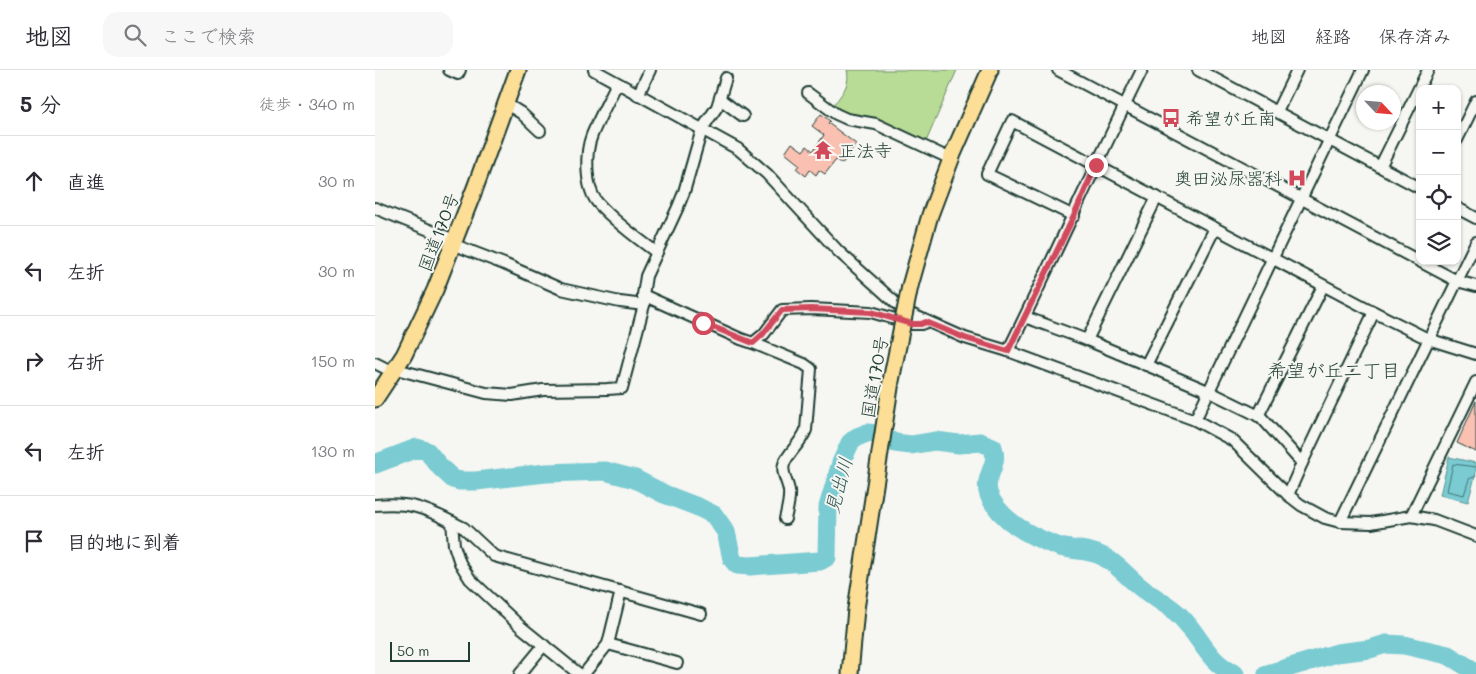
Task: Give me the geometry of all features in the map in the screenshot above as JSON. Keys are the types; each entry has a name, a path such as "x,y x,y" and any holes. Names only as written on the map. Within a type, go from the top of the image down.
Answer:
{"highway":[{"name":"国道170号","path":"375,399 394,370 424,315 475,188 518,70"},
{"name":"国道170号","path":"850,674 857,610 891,381 910,286 930,215 951,159 990,70"}],"street":[{"path":"449,70 458,74 460,70"},
{"path":"594,70 738,149 752,159 838,251 899,306 926,322 965,338 1008,351 1195,420 1232,440 1289,495 1301,505 1325,518 1340,522 1371,523 1411,516 1434,520 1476,536"},
{"path":"638,95 650,70"},
{"path":"1058,70 1457,281 1476,286"},
{"path":"1008,351 1142,70"},
{"path":"1198,70 1218,74 1277,111 1416,186"},
{"path":"1277,111 1297,70"},
{"path":"1195,420 1363,70"},
{"path":"1380,166 1428,70"},
{"path":"375,363 394,370 486,393 512,395 543,390 607,390 621,388 644,300 646,276 684,192 702,129 717,107 726,78"},
{"path":"617,83 592,136 587,154 590,187 597,202 656,252"},
{"path":"808,93 836,114 847,119 876,124 951,159"},
{"path":"720,99 743,116"},
{"path":"1461,132 1476,101"},
{"path":"505,103 521,113 540,131"},
{"path":"1074,216 987,174 1012,120 1374,312 1428,339 1476,354"},
{"path":"1087,340 1157,197"},
{"path":"375,208 561,289 620,302 644,300 804,364 811,369 806,430 784,464 784,473 789,490 785,519"},
{"path":"1461,210 1476,218"},
{"path":"1147,365 1215,228"},
{"path":"1340,522 1476,242"},
{"path":"1258,416 1323,286"},
{"path":"753,343 763,334 782,310 811,309 871,312 912,324 926,322"},
{"path":"1289,495 1374,312"},
{"path":"1025,317 1147,365 1208,391 1258,416 1302,464"},
{"path":"1411,516 1476,382"},
{"path":"375,505 407,504 426,509 463,528 495,556 701,614"},
{"path":"452,522 454,545 459,563 470,579 485,595 579,674"},
{"path":"584,674 608,644 621,591"},
{"path":"608,644 677,663"},
{"path":"520,674 544,645"}],"green space":[{"path":"847,70 957,70 925,144 847,117 831,108 846,86"}],"water":[{"path":"1449,457 1476,463 1476,473 1468,502 1440,495"}],"building":[{"path":"821,114 830,121 828,123 856,144 842,164 836,160 825,174 819,170 816,175 810,170 806,176 797,169 800,165 785,153 792,143 803,151 807,146 813,151 824,135 812,126"},
{"path":"1476,401 1476,452 1457,443"}],"waterway":[{"name":"見出川","path":"375,464 417,448 427,451 453,479 460,481 546,473 605,471 635,479 664,494 714,515 726,532 732,559 737,565 750,566 820,561 827,557 828,507 841,463 850,443 857,437 867,433 877,434 895,443 911,445 935,441 959,444 980,442 993,447 994,462 987,488 989,495 1000,512 1015,525 1051,544 1099,554 1109,560 1139,586 1177,613 1211,656 1225,669 1235,674"},
{"name":"見出川","path":"1267,674 1337,653 1370,649 1386,644 1404,645 1448,655 1476,672"}],"place":[{"name":"希望が丘南","path":"1171,118"},
{"name":"正法寺","path":"823,150"},
{"name":"奥田泌尿器科","path":"1297,178"}],"district":[{"name":"希望が丘二丁目","path":"1334,369"}],"route":[{"path":"703,323 753,343 763,334 782,310 811,309 871,312 912,324 926,322 965,338 1008,351 1074,216 1096,165"}]}
